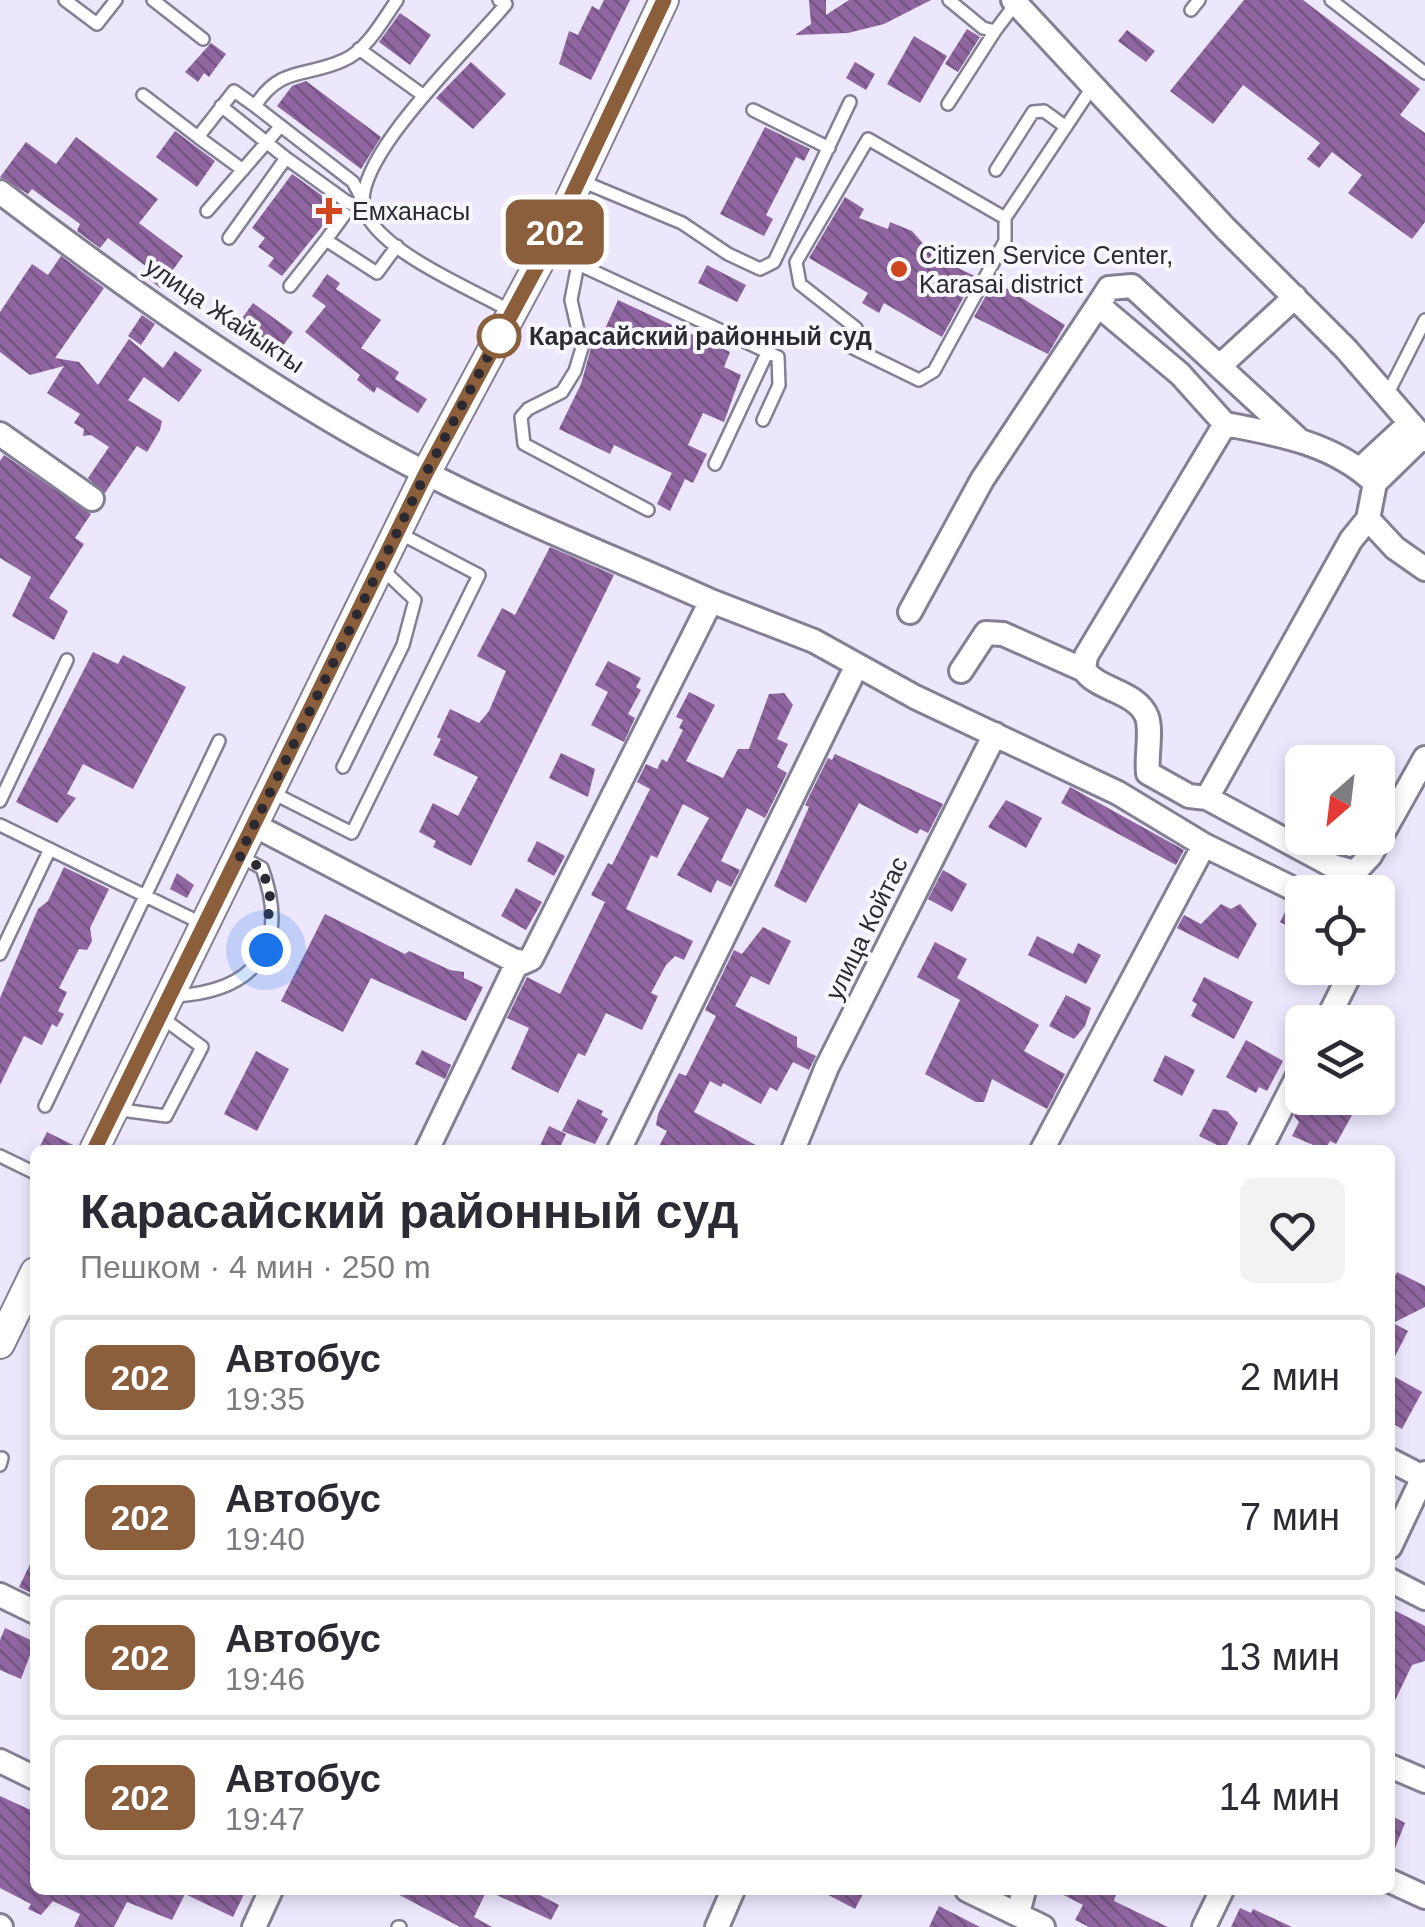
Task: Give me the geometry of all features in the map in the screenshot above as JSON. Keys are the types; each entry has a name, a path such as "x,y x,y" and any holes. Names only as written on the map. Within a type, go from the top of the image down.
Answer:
{"street":[{"path":"96,1145 426,473 547,248 664,0"},
{"path":"1015,2 1225,228 1295,297 1419,434 1368,476"},
{"name":"улица Жайыкты","path":"0,192 321,413 426,473 711,602 814,641 856,667 1118,793 1204,845 1285,885"},
{"path":"910,612 982,480 1109,288 1132,286 1222,364 1297,438 1368,476"},
{"path":"1222,364 1295,297"},
{"path":"1098,305 1180,374 1225,424 1297,438"},
{"path":"1084,670 1086,656 1225,424"},
{"path":"0,434 92,499"},
{"path":"1207,798 1351,540 1368,520 1368,476"},
{"path":"1368,520 1395,548 1425,569"},
{"path":"254,825 518,962 531,959 711,602"},
{"path":"960,671 986,634 1002,634 1084,670 1090,678 1140,704 1148,720 1148,773 1190,796 1207,798 1333,866 1355,872 1370,856 1425,758"},
{"path":"621,1145 856,667"},
{"name":"улица Койтас","path":"795,1145 836,1050 995,734"},
{"path":"1045,1145 1204,845"},
{"path":"429,1145 518,962"},
{"path":"1263,1145 1285,1101"},
{"path":"0,1344 30,1282"},
{"path":"1395,1462 1424,1476 1395,1537"},
{"path":"1395,1583 1425,1598"},
{"path":"0,1595 30,1610"},
{"path":"0,1761 30,1776"},
{"path":"1395,1768 1425,1781"},
{"path":"1395,1883 1425,1896"},
{"path":"254,1927 269,1895"},
{"path":"717,1927 732,1895"},
{"path":"978,1895 1044,1927"},
{"path":"1018,1914 1023,1895"},
{"path":"1204,1927 1213,1895"}],"lane":[{"path":"65,0 97,24 116,0"},
{"path":"153,0 203,39"},
{"path":"255,106 268,85 297,72 346,60 397,0"},
{"path":"949,0 983,28 994,31"},
{"path":"1331,0 1425,73"},
{"path":"363,203 365,180 424,96 505,1"},
{"path":"948,104 1015,2"},
{"path":"359,49 424,96"},
{"path":"1005,218 868,139 796,262 800,284 856,328 847,346 918,380 934,371 1005,241 1005,218 1094,84"},
{"path":"198,137 234,91 353,182 363,203 397,246 512,312"},
{"path":"143,95 243,170"},
{"path":"579,180 682,223 704,240 760,269 774,262 850,102"},
{"path":"221,106 347,202 363,203"},
{"path":"753,110 830,148"},
{"path":"996,170 1034,112 1044,111 1066,127"},
{"path":"207,211 279,128"},
{"path":"229,238 286,158"},
{"path":"290,286 345,214"},
{"path":"326,240 377,273 397,246"},
{"path":"547,248 778,356 782,374 763,420"},
{"path":"578,264 571,300 580,356 562,392 528,409 522,418 524,444 648,510"},
{"path":"1386,397 1425,320"},
{"path":"715,464 768,351"},
{"path":"270,792 352,833 432,672 478,575 397,532"},
{"path":"343,767 403,645 414,600 380,567"},
{"path":"0,801 67,660"},
{"path":"45,1106 219,742"},
{"path":"0,825 205,925"},
{"path":"0,954 50,849"},
{"path":"114,1109 166,1116 202,1048 165,1006 236,982 258,966 266,950 270,894 262,868 239,856"},
{"path":"0,1156 30,1171"}],"building":[{"path":"604,0 630,0 591,80 559,64 569,31 578,35 592,6 599,10"},
{"path":"809,0 826,0 826,15 849,0 931,0 884,24 848,33 795,35 811,24"},
{"path":"1244,0 1303,0 1420,89 1400,115 1425,133 1425,222 1412,239 1348,193 1362,175 1332,152 1319,168 1307,159 1320,143 1243,85 1213,124 1170,91"},
{"path":"400,13 431,35 410,65 379,42"},
{"path":"967,29 980,37 958,72 945,64"},
{"path":"1127,30 1155,51 1146,62 1118,41"},
{"path":"914,36 947,56 920,103 887,84"},
{"path":"211,43 226,54 209,77 204,73 198,82 185,72"},
{"path":"471,62 506,94 473,129 436,98"},
{"path":"855,62 875,74 866,90 846,78"},
{"path":"306,81 381,137 361,169 277,106 292,86"},
{"path":"765,127 810,149 804,161 796,157 766,215 773,219 764,236 720,214"},
{"path":"175,131 215,161 197,187 156,157"},
{"path":"76,137 158,199 139,223 183,256 160,288 146,277 151,270 108,238 100,248 77,231 80,224 32,189 28,194 0,177 26,142 56,164"},
{"path":"292,174 338,207 282,276 268,266 274,258 258,247 265,238 252,228"},
{"path":"845,197 864,209 859,218 888,229 890,222 912,231 936,258 975,276 942,337 884,303 879,313 862,303 868,293 809,258"},
{"path":"61,256 104,288 55,358 79,362 98,385 129,339 163,368 175,351 202,370 179,402 144,377 128,400 162,421 160,430 147,452 137,446 105,493 88,478 109,447 91,435 83,436 84,429 74,423 80,414 47,393 64,366 30,375 0,352 0,312 32,264 48,275"},
{"path":"707,265 746,285 737,302 698,283"},
{"path":"327,274 340,283 336,289 381,320 361,348 399,372 395,379 427,399 418,413 377,387 374,393 357,380 360,375 305,332 326,306 312,296"},
{"path":"998,283 1065,325 1048,354 974,317 989,290 993,293"},
{"path":"618,300 730,352 724,367 741,375 724,422 703,413 688,445 707,454 693,483 685,479 670,511 657,504 672,473 614,445 610,454 559,429 581,384 591,348 599,342"},
{"path":"253,303 293,332 272,361 232,332"},
{"path":"142,315 155,324 141,345 128,336"},
{"path":"4,455 91,514 75,538 84,544 49,598 68,611 54,640 12,616 31,577 0,558 0,461"},
{"path":"550,547 614,575 471,866 433,847 436,841 419,832 433,803 458,816 478,777 433,755 441,739 437,737 450,709 479,723 489,711 506,671 477,656 502,608 515,615"},
{"path":"93,652 118,664 123,655 186,687 133,789 83,764 67,794 76,798 57,823 16,802"},
{"path":"608,661 641,678 636,687 641,690 628,714 635,718 624,742 591,725 608,692 595,685"},
{"path":"689,692 715,705 686,761 723,778 738,749 749,749 769,694 784,693 793,705 777,739 788,744 777,767 787,773 765,818 747,808 721,861 740,870 731,887 717,880 711,893 677,875 709,818 683,804 657,858 651,855 626,909 693,941 684,960 675,956 666,965 651,993 658,996 642,1030 606,1013 585,1056 578,1053 558,1093 511,1069 529,1028 507,1018 527,977 560,994 605,902 591,895 608,863 612,865 650,789 637,782 646,764 657,769 662,759 667,762 683,730 679,728 683,720 676,717"},
{"path":"561,753 595,769 588,797 549,778"},
{"path":"835,754 943,804 928,833 920,829 917,834 859,803 806,903 774,886 809,807 805,805 828,758 832,760"},
{"path":"1070,787 1184,850 1176,865 1061,803"},
{"path":"1006,800 1042,818 1026,848 988,827"},
{"path":"537,841 565,856 554,876 527,861"},
{"path":"64,867 109,889 90,928 92,941 87,950 79,949 59,988 67,992 58,1011 64,1014 57,1027 52,1024 42,1045 24,1036 0,1085 0,998 38,909 48,901"},
{"path":"943,870 967,884 952,912 928,899"},
{"path":"177,873 194,885 187,898 170,889"},
{"path":"516,888 542,902 526,930 501,916"},
{"path":"1221,904 1231,909 1240,904 1257,924 1238,959 1177,928 1184,915 1201,924"},
{"path":"325,914 405,954 409,951 450,970 464,972 464,978 483,987 466,1021 371,978 343,1032 281,1001"},
{"path":"763,927 791,941 769,985 751,976 735,1006 797,1037 797,1047 816,1056 809,1070 793,1062 777,1091 770,1087 761,1104 723,1083 721,1087 710,1081 694,1112 756,1145 660,1145 667,1131 656,1125 658,1114 679,1073 686,1076 716,1016 705,1010 734,950 742,954"},
{"path":"1037,936 1073,954 1078,943 1101,955 1086,984 1028,955"},
{"path":"935,942 967,959 957,978 1039,1025 1024,1051 1065,1074 1047,1109 992,1079 984,1102 976,1102 925,1074 960,1000 917,977"},
{"path":"1204,977 1253,1002 1234,1039 1191,1016 1197,1004 1192,1001"},
{"path":"1066,995 1091,1008 1085,1026 1074,1039 1049,1026"},
{"path":"1246,1040 1283,1061 1267,1091 1259,1087 1256,1093 1226,1077"},
{"path":"422,1050 451,1065 445,1079 415,1064"},
{"path":"256,1051 289,1069 257,1131 224,1114"},
{"path":"1165,1055 1195,1070 1182,1096 1153,1081"},
{"path":"578,1099 603,1111 601,1115 608,1119 595,1144 562,1131"},
{"path":"1213,1109 1227,1111 1238,1123 1227,1145 1217,1145 1199,1136"},
{"path":"1295,1115 1352,1115 1336,1144 1330,1141 1328,1145 1313,1145 1292,1136 1299,1122"},
{"path":"549,1126 566,1134 561,1145 540,1145"},
{"path":"47,1132 73,1145 40,1145"},
{"path":"1397,1272 1425,1286 1425,1307 1395,1322"},
{"path":"1395,1324 1408,1331 1395,1356"},
{"path":"1395,1377 1422,1392 1402,1429 1395,1425"},
{"path":"30,1564 30,1592 19,1587"},
{"path":"1395,1611 1425,1626 1425,1661 1412,1665 1395,1701"},
{"path":"5,1628 30,1640 30,1655 21,1679 0,1670 0,1640"},
{"path":"0,1796 30,1810 30,1895 184,1895 172,1920 127,1902 114,1927 74,1927 80,1914 53,1901 41,1915 28,1909 31,1904 0,1888"},
{"path":"1395,1818 1405,1823 1395,1848"},
{"path":"187,1895 244,1895 233,1917"},
{"path":"399,1895 485,1895 474,1917 492,1927 460,1927"},
{"path":"497,1895 540,1895 559,1905 551,1920"},
{"path":"828,1895 862,1895 855,1909"},
{"path":"1064,1895 1116,1895 1114,1901 1168,1927 1089,1927 1075,1920 1083,1905"},
{"path":"939,1906 980,1927 929,1927"},
{"path":"1240,1908 1251,1913 1253,1909 1292,1927 1231,1927"}],"bus line":[{"name":"202","path":"96,1145 426,473 547,248 664,0"}],"place":[{"name":"Емханасы","path":"329,211"},
{"name":"Citizen Service Center, Karasai district","path":"899,269"},
{"name":"Карасайский районный суд","path":"499,336"}],"route":[{"path":"266,950 271,926 270,894 262,868 239,856 426,473 499,336"}]}
